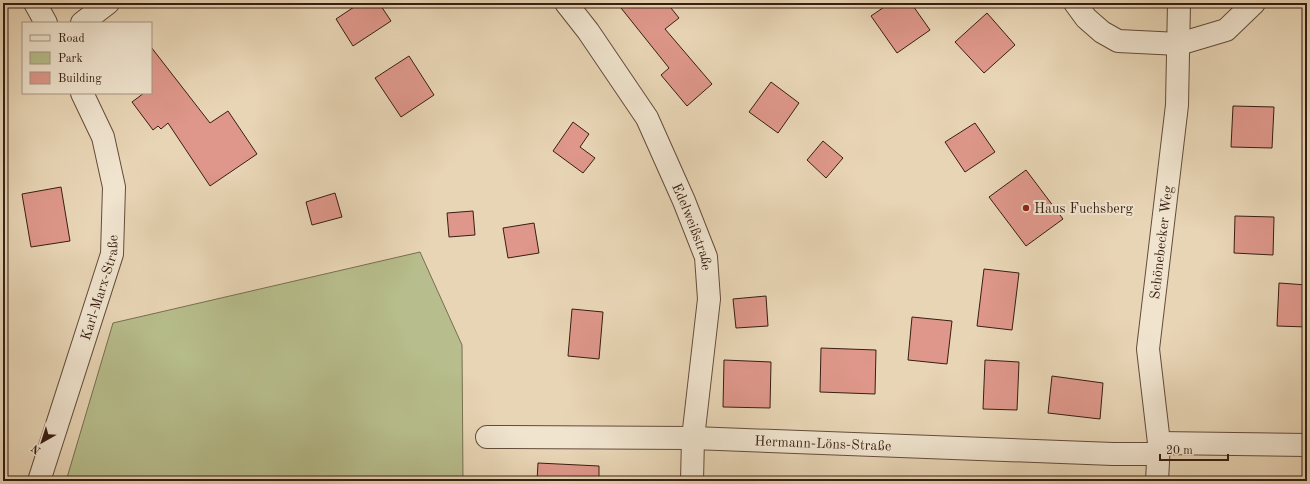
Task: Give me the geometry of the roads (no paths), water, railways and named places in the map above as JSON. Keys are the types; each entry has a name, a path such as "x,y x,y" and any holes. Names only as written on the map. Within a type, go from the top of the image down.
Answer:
{"street":[{"path":"35,3 45,22"},
{"path":"83,22 108,3"},
{"name":"Edelweißstraße","path":"566,3 588,31 647,118 684,200 706,257 709,299 693,438 692,481"},
{"path":"1075,3 1086,18 1102,32 1118,41 1179,44 1226,30 1254,3"},
{"name":"Schönebecker Weg","path":"1157,481 1159,448 1148,349 1177,105 1179,3"},
{"name":"Karl-Marx-Straße","path":"39,481 112,254 114,187 103,137 82,94"},
{"name":"Hermann-Löns-Straße","path":"487,437 693,438 1113,454 1159,448 1307,445"}],"place":[{"name":"Haus Fuchsberg","path":"1026,208"}]}
